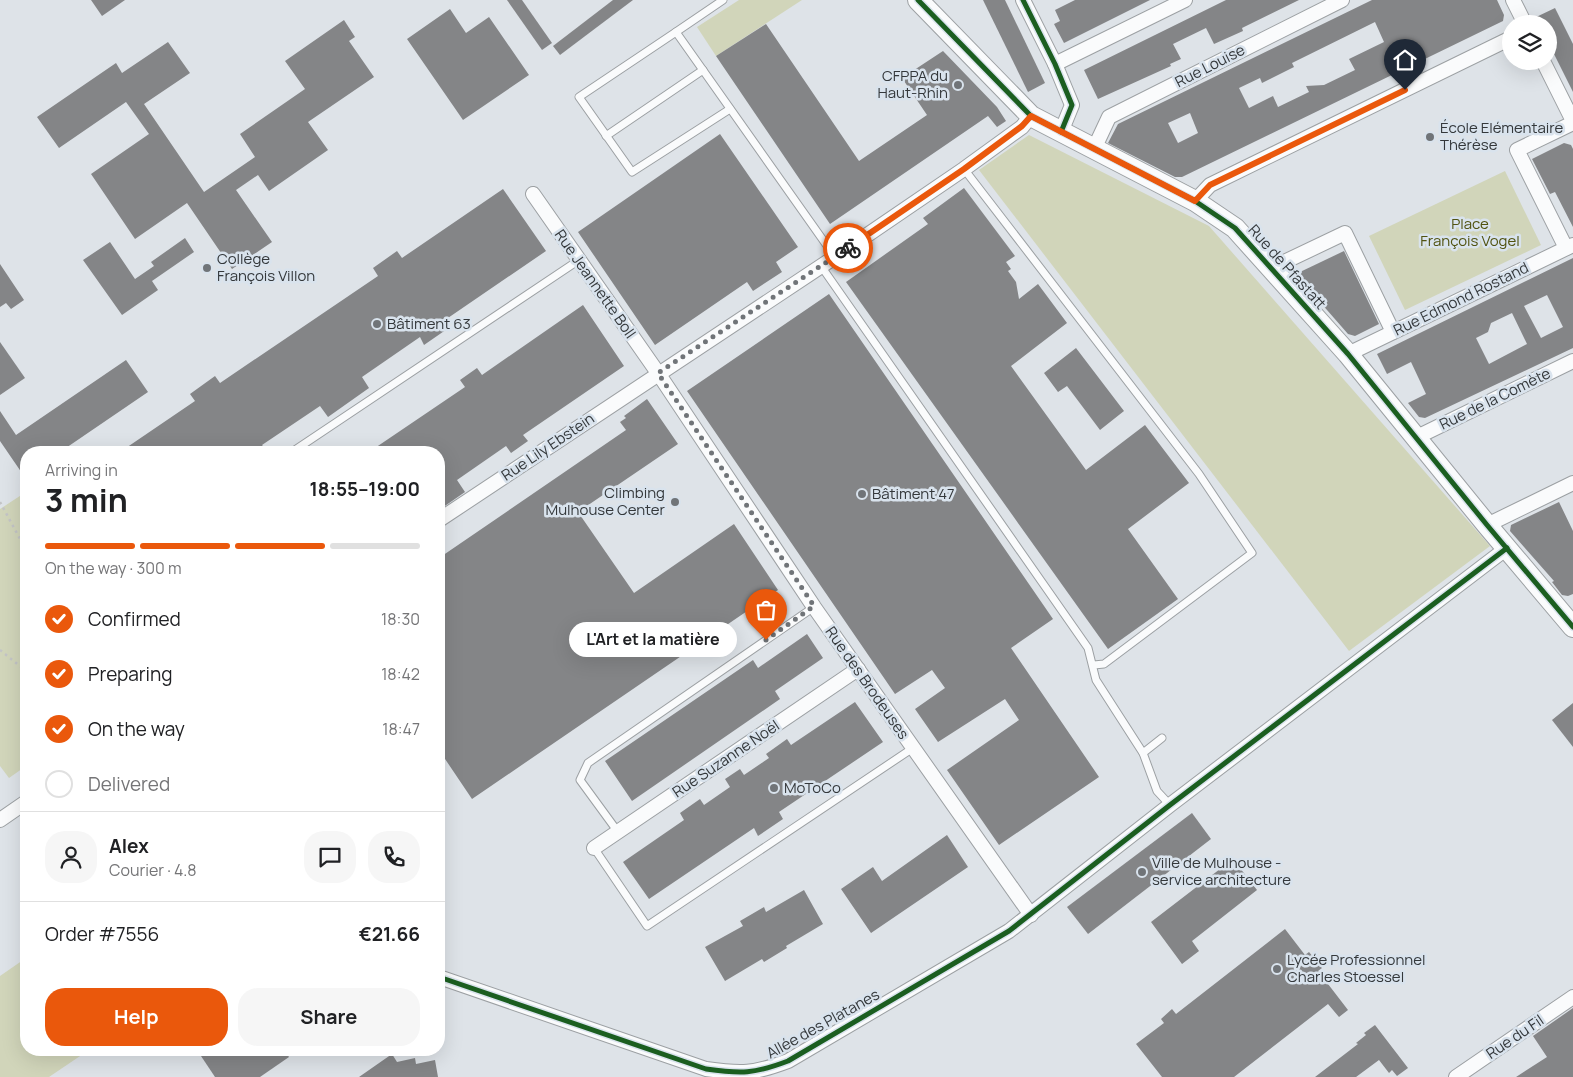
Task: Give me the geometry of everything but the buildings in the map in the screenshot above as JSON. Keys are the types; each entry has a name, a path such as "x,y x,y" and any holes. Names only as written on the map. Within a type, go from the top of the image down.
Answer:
{"street":[{"name":"Rue de Pfastatt","path":"918,0 1031,116 1195,201 1236,228 1348,354 1487,525 1570,616"},
{"path":"1055,64 1185,0"},
{"name":"Rue Louise","path":"1094,150 1109,117 1342,0"},
{"path":"1513,0 1520,15"},
{"path":"1027,1 1072,105 1061,132"},
{"path":"1195,201 1210,185 1502,42"},
{"path":"1547,70 1573,122 1517,150 1570,246"},
{"name":"Rue Lily Ebstein","path":"445,516 964,169 1022,126 1031,116"},
{"name":"Rue Jeannette Boll","path":"533,194 658,373"},
{"path":"1274,270 1280,264 1345,233 1393,332"},
{"name":"Rue Edmond Rostand","path":"1348,354 1570,246"},
{"name":"Rue de la Comète","path":"1417,437 1573,361"},
{"name":"Rue des Brodeuses","path":"658,373 814,606 1031,915"},
{"path":"1487,525 1573,483"},
{"name":"Allée des Platanes","path":"445,979 706,1069 738,1074 762,1071 788,1061 1009,931 1170,805 1507,548"},
{"name":"Rue Suzanne Noël","path":"594,848 858,669"},
{"path":"0,820 20,806"},
{"name":"Rue du Fil","path":"1456,1077 1573,997"}],"lane":[{"path":"723,0 579,97 632,172 730,109"},
{"path":"676,32 835,257"},
{"path":"606,136 703,70"},
{"path":"964,169 1198,474 1252,553 1104,664 1094,665"},
{"path":"301,446 579,260"},
{"path":"821,266 1082,640 1094,665 1096,680 1143,753 1158,790 1170,805"},
{"path":"618,832 580,780 588,763 814,606"},
{"path":"1143,753 1162,738"},
{"path":"594,848 647,926 912,748"}],"path":[{"path":"0,502 20,539"},
{"path":"0,650 20,666"}],"green space":[{"path":"739,0 802,0 716,56 697,27"},
{"path":"1029,135 1209,226 1490,546 1349,651 979,170"},
{"name":"Place François Vogel","path":"1505,171 1541,245 1405,310 1369,236"},
{"path":"20,496 20,770 9,778 0,766 0,509"},
{"path":"20,962 20,1056 80,1056 49,1077 0,1077 0,976"}],"cycle path":[{"path":"918,0 1031,116 1195,201 1235,228 1348,354 1573,627"},
{"path":"1023,0 1055,64 1072,105 1061,132"},
{"path":"445,979 706,1069 747,1072 788,1061 1009,931 1170,805 1507,548"}],"way so far":[{"path":"766,640 814,606 658,373 848,248"}],"place":[{"name":"CFPPA du Haut-Rhin","path":"958,85"},
{"name":"École Elémentaire Thérèse","path":"1430,137"},
{"name":"Collège François Villon","path":"207,268"},
{"name":"Bâtiment 63","path":"377,324"},
{"name":"Bâtiment 47","path":"862,494"},
{"name":"Climbing Mulhouse Center","path":"675,502"},
{"name":"L'Art et la matière","path":"766,640"},
{"name":"MoToCo","path":"774,788"},
{"name":"Ville de Mulhouse - service architecture","path":"1142,872"},
{"name":"Lycée Professionnel Charles Stoessel","path":"1277,969"}],"route":[{"path":"848,248 964,169 1022,126 1031,116 1195,201 1210,185 1405,90"}]}
